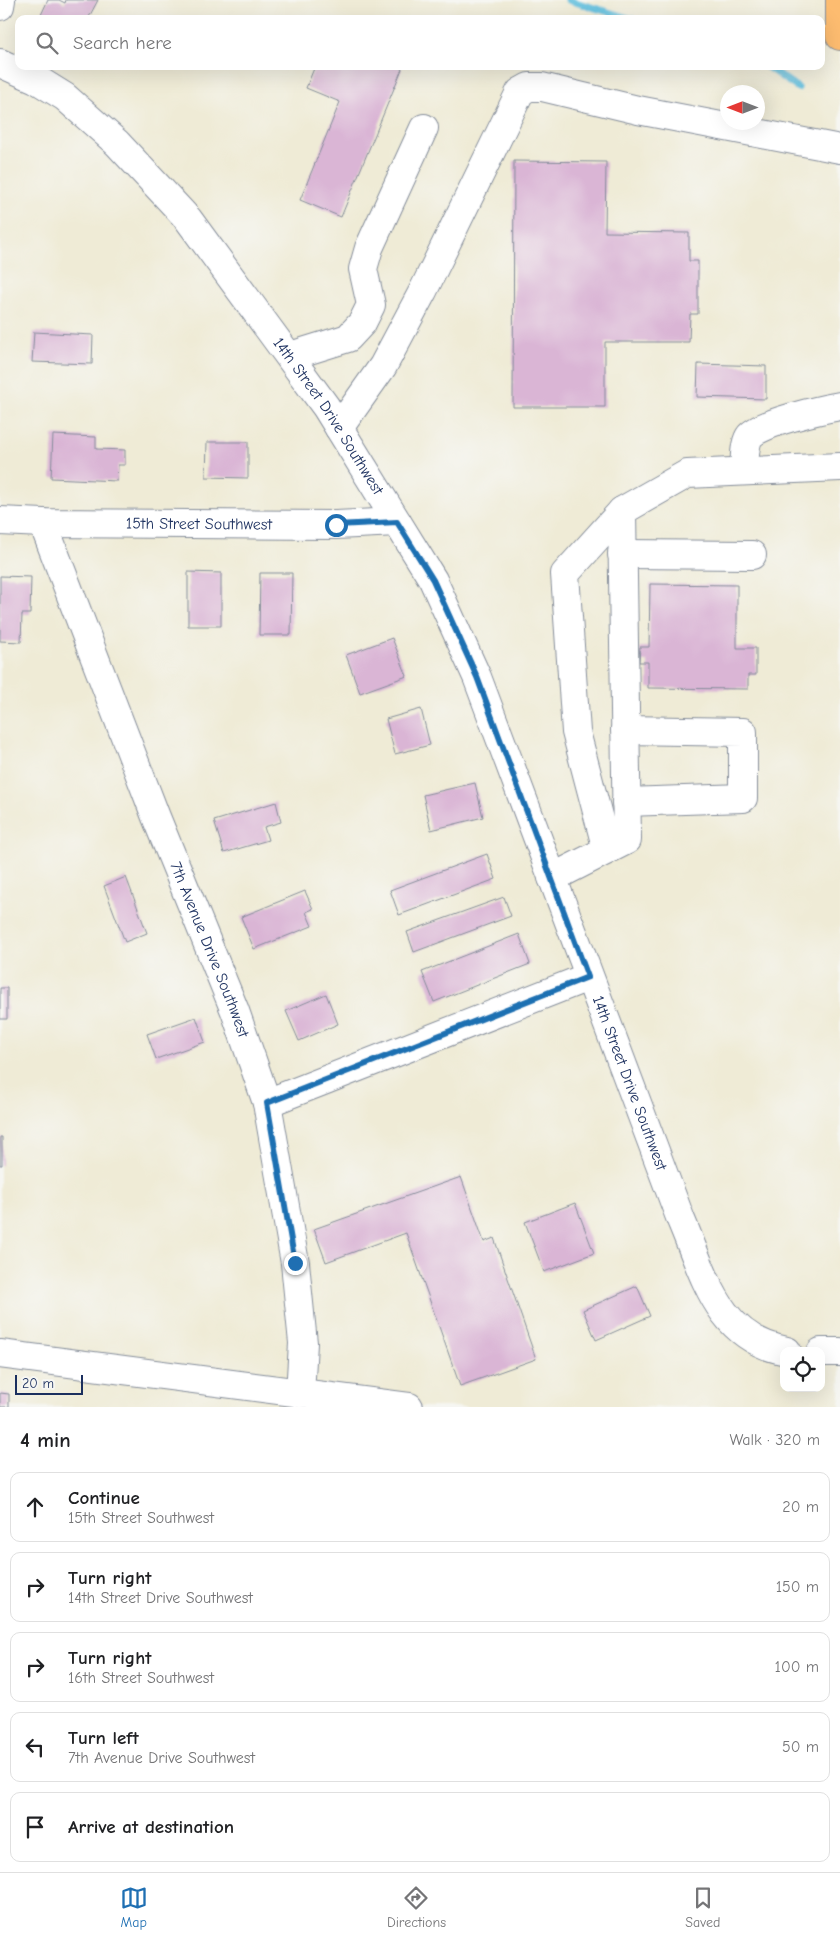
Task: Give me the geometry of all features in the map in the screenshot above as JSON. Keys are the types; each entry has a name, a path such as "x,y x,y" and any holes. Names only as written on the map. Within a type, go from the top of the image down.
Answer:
{"main road":[{"path":"840,0 840,36"}],"street":[{"path":"0,0 0,6"},
{"name":"14th Street Drive Southwest","path":"0,63 36,80 65,97 118,143 188,219 290,356 339,428 433,580 477,677 588,977 681,1220 719,1308 731,1323 746,1336 780,1350"},
{"path":"339,428 383,366 423,291 520,92 529,87 542,87 638,110 840,149"},
{"path":"290,356 348,338 362,323 370,305 364,270 369,248 424,128"},
{"path":"744,471 746,445 750,435 760,429 818,409 840,406"},
{"path":"607,850 576,732 565,574 622,511 687,474 840,467"},
{"path":"552,878 627,840 622,511"},
{"name":"15th Street Southwest","path":"0,521 336,525 397,522"},
{"name":"7th Avenue Drive Southwest","path":"43,523 156,816 236,1011 267,1103 295,1263 303,1343 300,1394"},
{"path":"622,554 752,555"},
{"path":"625,730 743,732 743,798 626,802"},
{"path":"267,1103 588,977"},
{"path":"825,1352 840,1352"},
{"path":"0,1354 409,1407"}],"building":[{"path":"48,0 59,0 65,3 66,0 98,0 90,15 41,15"},
{"path":"313,70 402,70 341,217 300,200 340,102 306,88"},
{"path":"514,161 606,162 605,232 689,233 689,261 698,261 698,314 690,314 689,342 605,342 605,407 513,407"},
{"path":"34,332 93,335 92,364 32,362"},
{"path":"698,364 766,366 766,399 697,397"},
{"path":"53,435 96,437 96,449 125,450 125,465 118,465 117,481 51,478"},
{"path":"207,442 248,442 248,478 206,477"},
{"path":"188,572 221,573 221,626 188,626"},
{"path":"260,573 292,573 291,635 259,635"},
{"path":"0,576 31,577 30,614 22,614 21,642 0,641"},
{"path":"650,584 737,585 737,648 756,648 756,675 748,675 748,689 648,688 648,662 639,662 640,647 649,647"},
{"path":"392,638 407,676 360,693 346,655"},
{"path":"421,709 430,745 395,754 386,719"},
{"path":"475,783 483,817 431,830 423,795"},
{"path":"276,802 281,822 264,827 268,840 224,853 214,821"},
{"path":"487,854 496,879 399,915 390,890"},
{"path":"126,877 147,933 125,942 104,886"},
{"path":"305,891 313,909 306,912 312,926 254,949 241,917"},
{"path":"504,897 511,916 414,952 407,932"},
{"path":"519,934 530,964 434,1002 422,972"},
{"path":"0,988 7,988 7,1019 0,1019"},
{"path":"326,994 338,1024 299,1041 286,1011"},
{"path":"196,1017 205,1042 156,1059 147,1034"},
{"path":"0,1137 2,1137 2,1165 0,1165"},
{"path":"461,1177 484,1242 494,1238 536,1359 460,1386 406,1233 326,1262 314,1229"},
{"path":"575,1203 594,1253 544,1272 525,1222"},
{"path":"637,1286 650,1316 596,1340 583,1310"},
{"path":"0,1393 9,1394 9,1407 0,1407"}],"waterway":[{"path":"568,0 619,15"},
{"path":"772,70 798,88"}],"route":[{"path":"295,1263 284,1190 267,1103 378,1062 588,977 516,778 477,677 433,580 397,522 336,525"}]}
